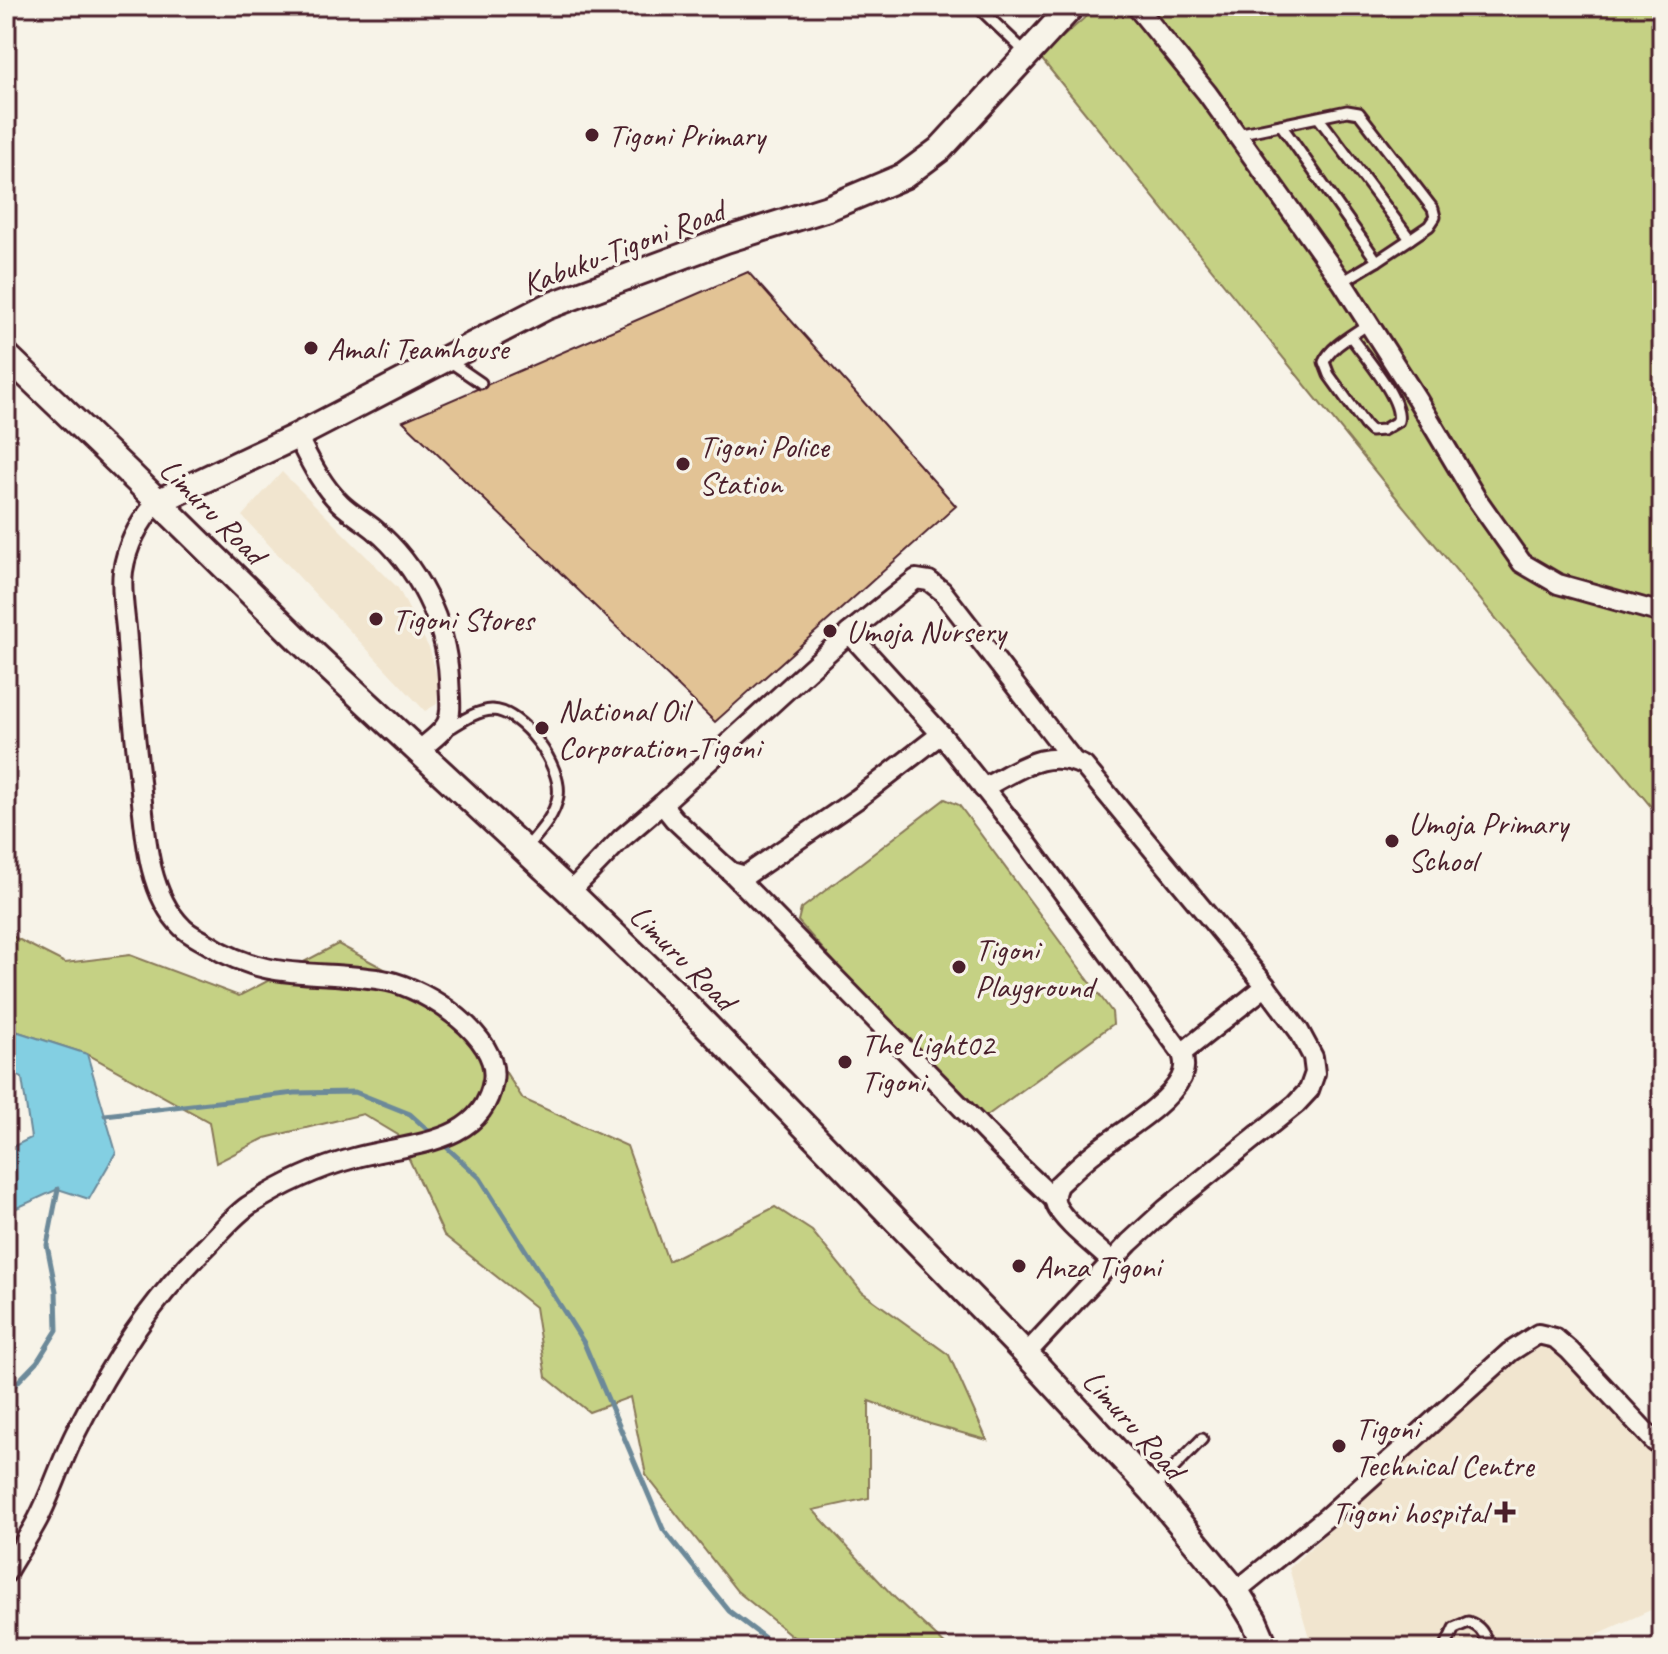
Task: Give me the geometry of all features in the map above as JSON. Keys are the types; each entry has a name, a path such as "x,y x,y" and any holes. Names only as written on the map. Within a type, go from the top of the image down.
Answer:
{"main road":[{"name":"Kabuku-Tigoni Road","path":"157,502 297,436 546,307 726,240 828,208 904,176 940,149 1072,6"},
{"name":"Limuru Road","path":"6,355 300,641 676,994 1026,1354 1152,1490 1236,1591 1254,1620 1266,1648"}],"street":[{"path":"1136,6 1207,93 1342,282 1417,399 1443,446 1522,563 1558,584 1662,613"},
{"path":"297,436 317,474 340,503 376,530 413,573 436,615 445,643 452,714 440,733 419,750"},
{"path":"6,1573 37,1521 75,1434 96,1396 139,1323 172,1279 243,1210 271,1192 356,1157 435,1140 464,1129 484,1109 494,1079 493,1060 476,1032 432,1000 392,982 291,974 255,967 231,958 182,927 161,896 148,852 141,810 130,698 123,572 134,536 157,502"},
{"path":"570,892 621,839 849,633 916,579 929,581 942,591 1072,759"},
{"path":"849,633 941,734 1182,1053 1185,1065 1173,1088 1058,1185 1054,1199"},
{"path":"731,872 745,876 760,867 857,799 941,734"},
{"path":"983,788 1043,759 1072,759 1084,766 1266,986 1299,1031 1313,1057 1315,1073 1309,1090 1296,1104 1166,1209 1026,1354"},
{"path":"662,804 1054,1199 1061,1212 1112,1262"},
{"path":"1182,1053 1266,986"},
{"path":"1236,1591 1327,1517 1510,1352 1538,1334 1555,1338 1570,1351 1662,1447"}],"lane":[{"path":"977,6 1028,54"},
{"path":"1237,134 1347,111 1359,113 1433,209 1435,217 1429,226 1342,282"},
{"path":"1318,117 1410,239"},
{"path":"1281,125 1377,261"},
{"path":"1351,337 1400,412 1398,421 1383,430 1371,431 1365,425 1329,375 1324,362 1327,354 1368,324"},
{"path":"446,359 481,383"},
{"path":"440,733 472,715 495,710 506,713 543,749 553,764 558,796 546,823 524,850"},
{"path":"1152,1490 1202,1439"},
{"path":"1445,1648 1454,1628 1468,1622 1476,1624 1483,1631 1488,1648"}],"shaded area":[{"name":"Tigoni Stores","path":"282,472 398,588 430,650 438,681 437,704 425,711 242,516"},
{"name":"Tigoni hospital","path":"1548,1326 1662,1456 1662,1605 1566,1648 1312,1648 1289,1568"}],"green space":[{"path":"1098,6 1662,6 1662,820 1040,57"},
{"name":"Tigoni Playground","path":"945,799 959,805 1112,1012 1113,1024 977,1123 798,921 801,909"},
{"path":"6,933 65,963 130,955 239,996 338,944 468,1014 523,1099 627,1146 668,1261 775,1207 812,1231 862,1292 949,1355 987,1440 930,1424 869,1401 869,1498 813,1510 895,1598 949,1648 807,1648 737,1591 646,1475 630,1397 589,1412 546,1377 535,1307 444,1235 398,1135 363,1114 265,1138 216,1163 209,1122 87,1054 6,1028"}],"water":[{"path":"6,1028 87,1054 116,1152 89,1199 58,1189 10,1211 6,1207 6,1150 31,1138 22,1078 6,1068"}],"building":[{"name":"Tigoni Police Station","path":"748,272 956,506 715,722 403,421"}],"waterway":[{"path":"105,1115 295,1093 355,1092 410,1114 432,1134"},
{"path":"442,1143 480,1178 584,1343 663,1529 729,1611 778,1648"},
{"path":"6,1394 37,1362 57,1330 56,1291 47,1245 58,1189"}],"place":[{"name":"Tigoni Primary","path":"592,135"},
{"name":"Amali Teamhouse","path":"311,348"},
{"name":"Tigoni Police Station","path":"683,464"},
{"name":"Tigoni Stores","path":"376,619"},
{"name":"Umoja Nursery","path":"830,631"},
{"name":"National Oil Corporation-Tigoni","path":"542,728"},
{"name":"Umoja Primary School","path":"1392,841"},
{"name":"Tigoni Playground","path":"959,967"},
{"name":"The Light02 Tigoni","path":"845,1062"},
{"name":"Anza Tigoni","path":"1019,1266"},
{"name":"Tigoni Technical Centre","path":"1339,1446"},
{"name":"Tigoni hospital","path":"1505,1512"}]}
